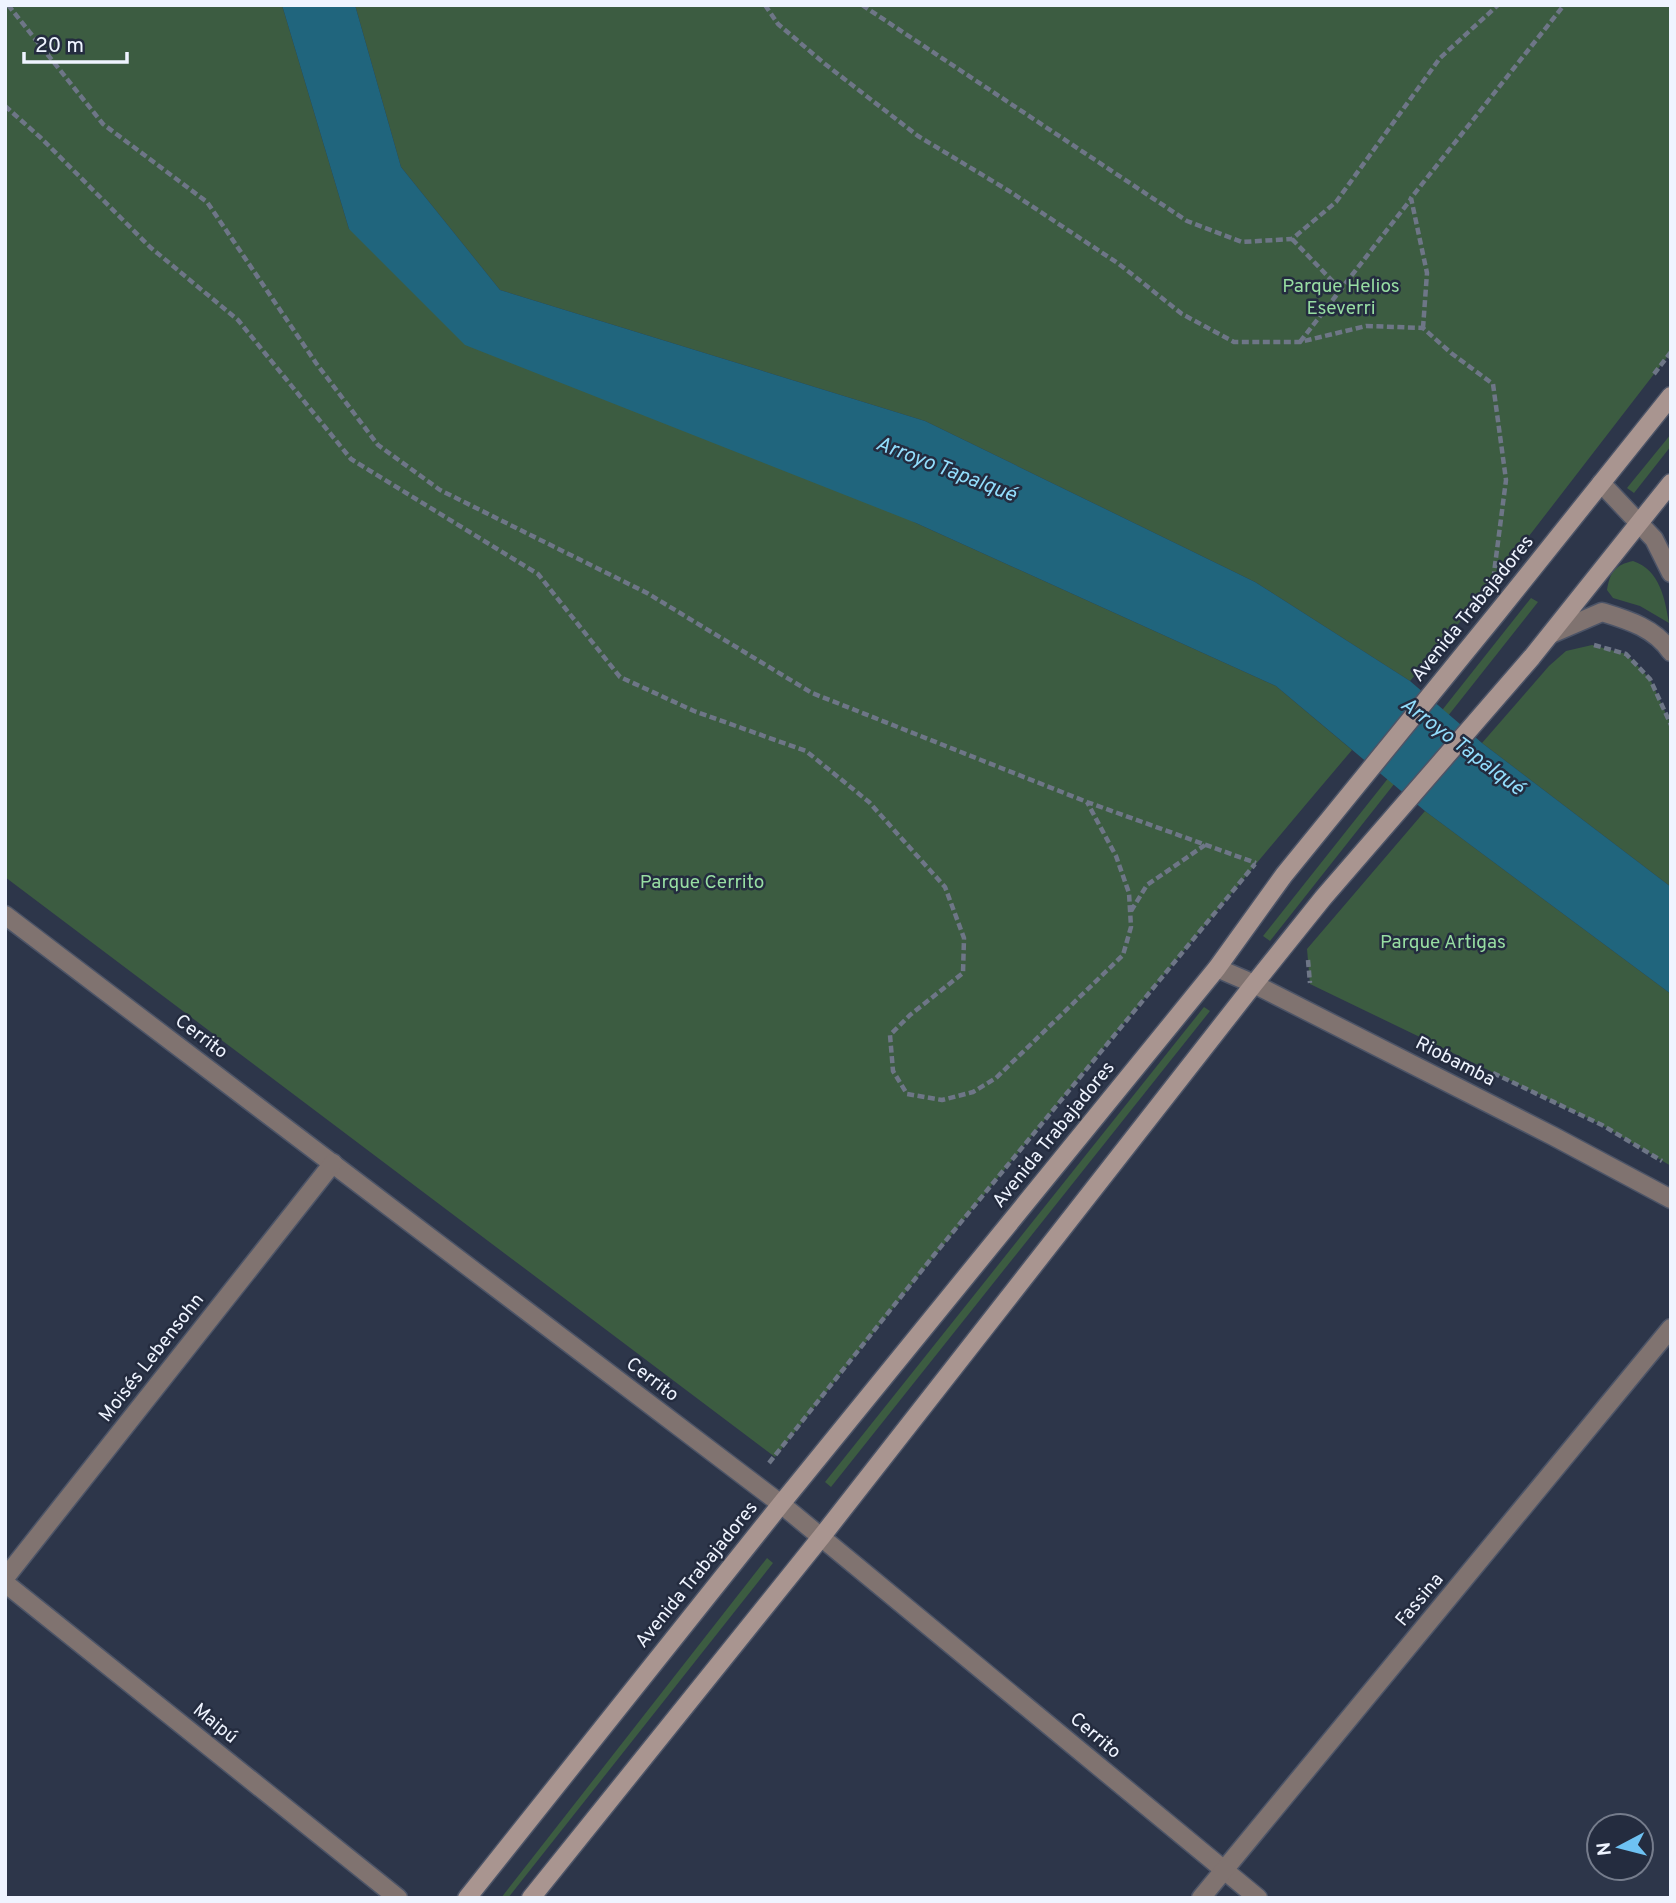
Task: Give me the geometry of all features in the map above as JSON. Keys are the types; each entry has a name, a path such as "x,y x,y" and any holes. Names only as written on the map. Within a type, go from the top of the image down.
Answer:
{"main road":[{"name":"Avenida Trabajadores","path":"467,1898 781,1504 1217,968 1284,875 1671,396"},
{"path":"531,1898 821,1536 1323,898 1532,657 1671,483"}],"street":[{"path":"1601,483 1654,539 1671,573"},
{"path":"1551,634 1602,612 1636,623 1664,641 1671,652"},
{"name":"Cerrito","path":"5,915 781,1504 1258,1898"},
{"name":"Riobamba","path":"1217,968 1254,984 1553,1136 1671,1199"},
{"name":"Moisés Lebensohn","path":"5,1581 332,1163"},
{"name":"Fassina","path":"1201,1898 1671,1328"},
{"name":"Maipú","path":"5,1581 398,1898"}],"path":[{"path":"8,5 103,124 207,202 316,363 378,446 440,491 647,593 812,693 1087,802 1256,863 934,1255 775,1457"},
{"path":"765,5 778,24 918,136 1009,191 1119,264 1182,314 1234,342 1300,342 1366,326 1423,328 1493,384 1506,480 1492,584"},
{"path":"862,5 1187,221 1242,242 1292,239 1336,202 1440,58 1498,5"},
{"path":"1300,342 1564,5"},
{"path":"5,106 41,138 150,247 238,320 351,458 538,574 620,677 694,711 806,751 869,802 945,887 964,938 963,973 910,1015 890,1035 893,1071 907,1094 942,1100 973,1092 996,1078 1123,955 1132,927 1129,893 1116,856 1087,802"},
{"path":"1411,198 1427,273 1423,328"},
{"path":"1292,239 1341,290"},
{"path":"1592,645 1626,654 1650,679 1671,725"},
{"path":"1130,912 1147,885 1205,845"},
{"path":"1307,949 1310,984 1322,990"},
{"path":"1492,1072 1602,1125 1671,1166"}],"green space":[{"name":"Parque Cerrito","path":"5,5 282,5 349,229 916,523 1276,686 1352,750 1060,1101 775,1457 5,877"},
{"name":"Parque Helios Eseverri","path":"355,5 1671,5 1671,352 1492,584 1410,681 1255,582 925,421 500,290 401,167"},
{"path":"1671,434 1671,446 1634,493 1627,488"},
{"path":"1633,561 1649,571 1660,586 1669,623 1640,606 1613,598 1607,590 1614,570"},
{"path":"1531,598 1538,602 1270,941 1263,936"},
{"path":"1592,645 1626,654 1650,679 1671,725 1671,887 1482,743 1549,666 1566,651"},
{"name":"Parque Artigas","path":"1425,811 1671,994 1671,1166 1602,1125 1310,984 1307,949"},
{"path":"1204,1007 1210,1011 831,1487 825,1482"},
{"path":"767,1558 773,1563 508,1898 501,1898"}],"water":[{"name":"Arroyo Tapalqué","path":"282,5 355,5 401,167 500,290 925,421 1255,582 1410,681 1482,743 1671,887 1671,994 1425,811 1276,686 916,523 465,345 349,229"}]}
